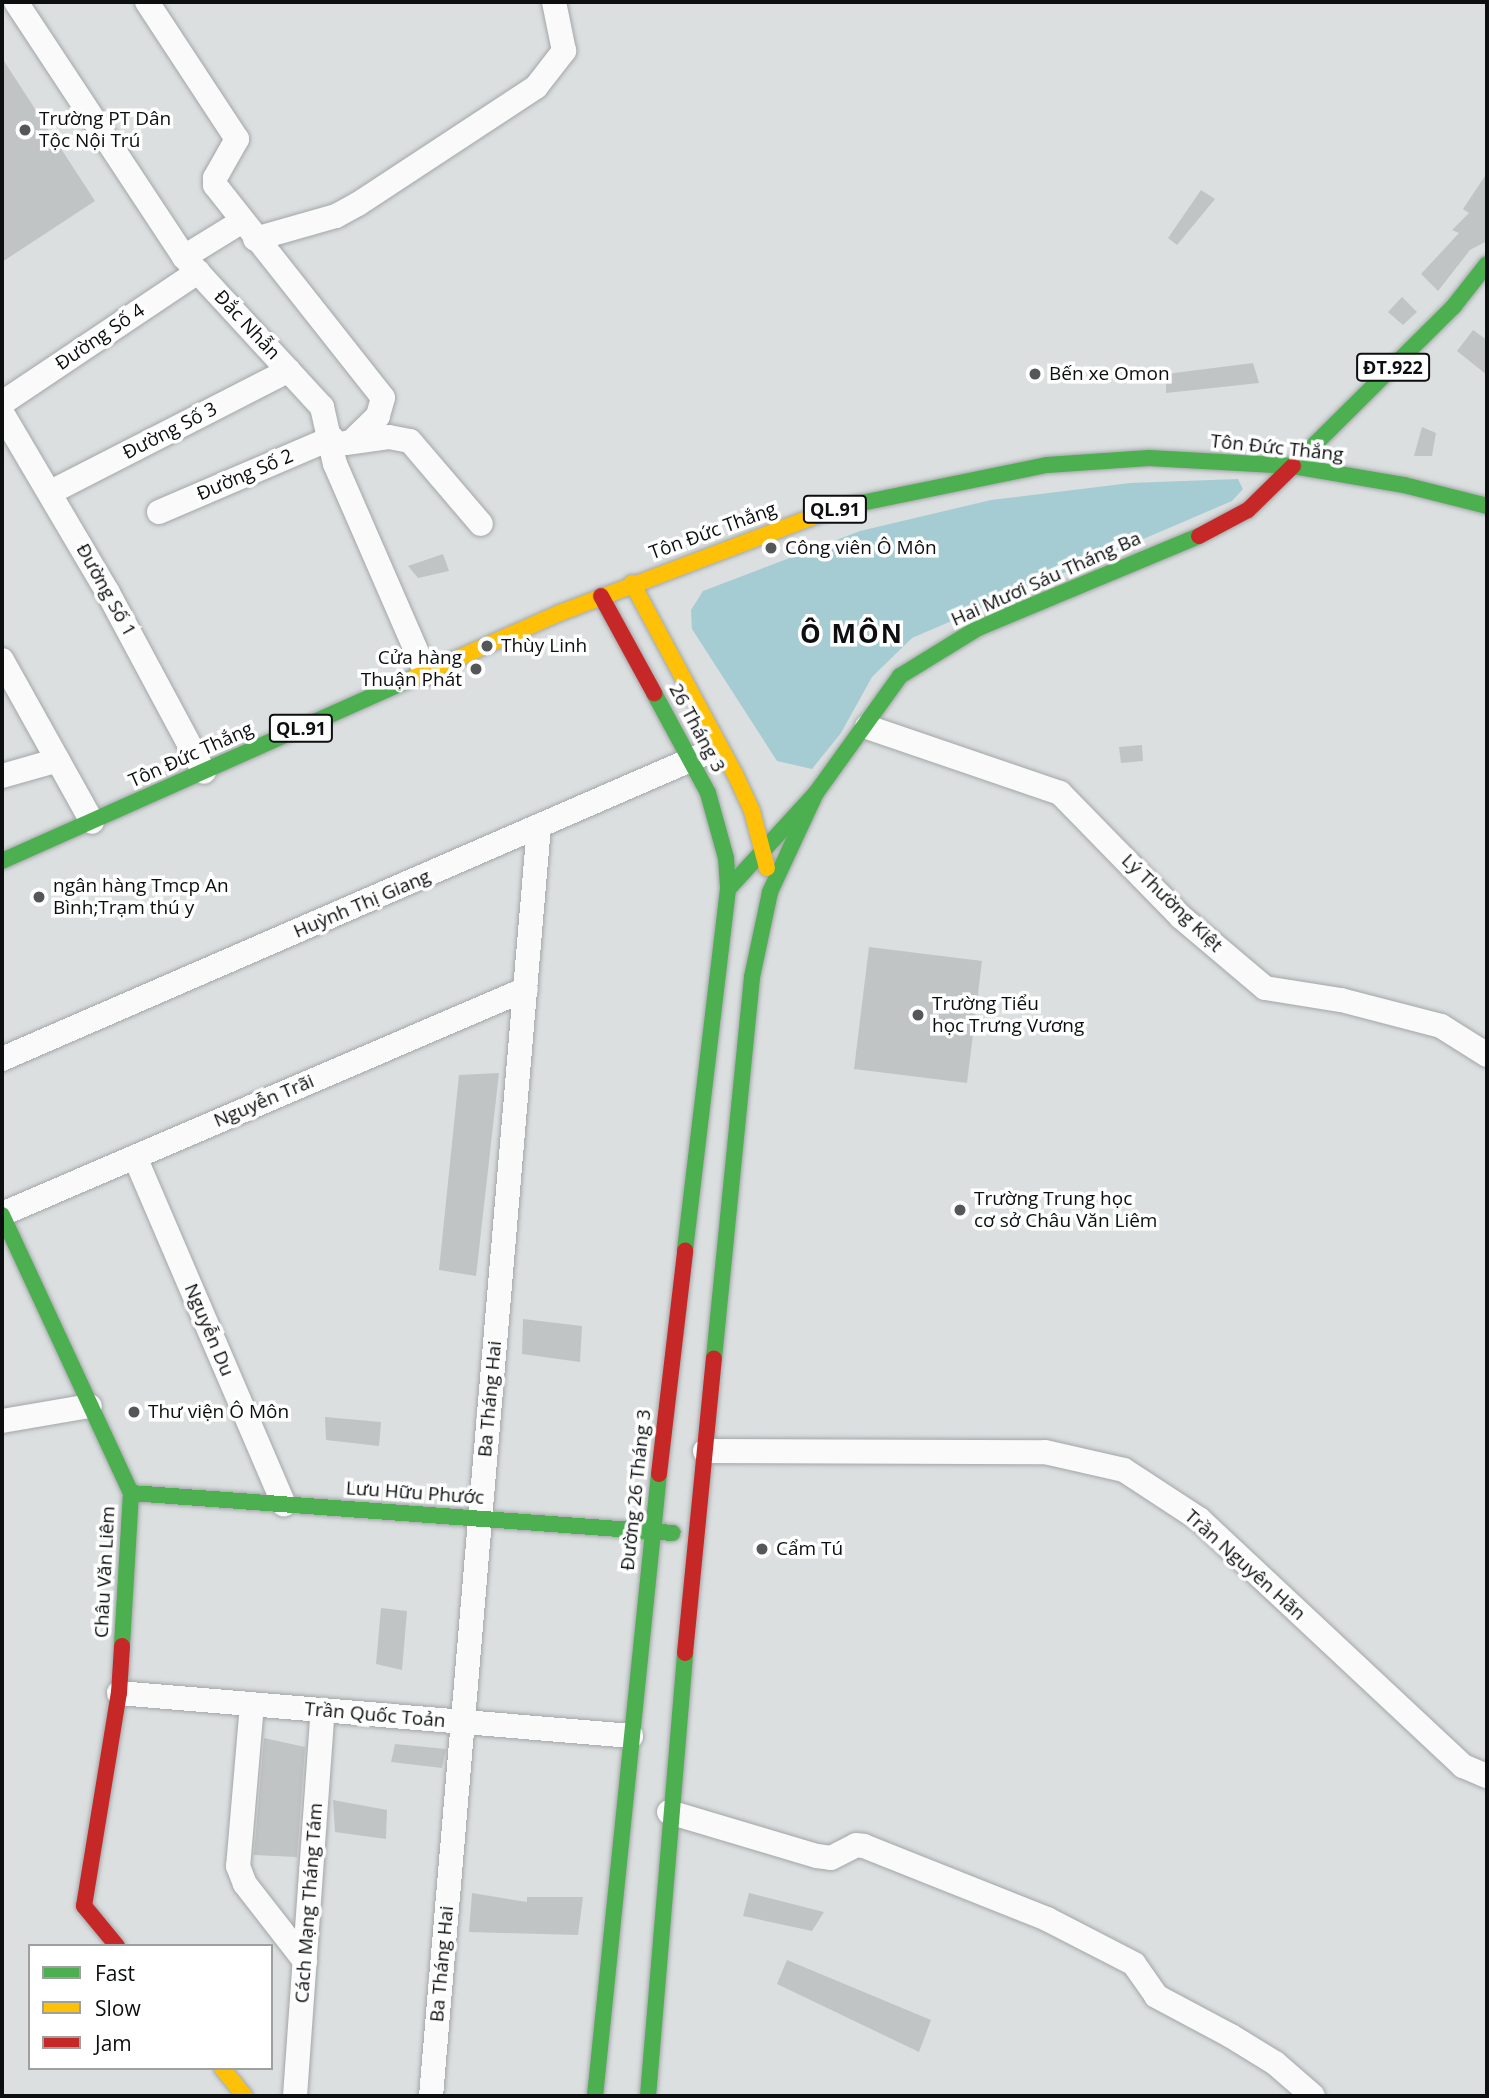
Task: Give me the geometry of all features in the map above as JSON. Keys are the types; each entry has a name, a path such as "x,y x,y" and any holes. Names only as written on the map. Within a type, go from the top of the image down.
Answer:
{"main road":[{"name":"ĐT.922","path":"1293,466 1454,306 1487,264"},
{"name":"Tôn Đức Thắng","path":"2,862 601,596 853,502 960,479 1047,465 1149,458 1293,466 1404,485 1487,506"},
{"name":"Hai Mươi Sáu Tháng Ba","path":"728,889 816,793 867,727 900,676 978,628 1205,533 1248,510 1293,466"},
{"name":"26 Tháng 3","path":"632,583 735,774 764,850 769,892"},
{"name":"26 Tháng 3","path":"601,596 691,761 719,824 728,889"},
{"name":"26 Tháng 3","path":"735,774 767,799"},
{"name":"Hai Mươi Sáu Tháng Ba","path":"769,892 816,793"},
{"path":"789,803 816,793"},
{"name":"Đường 26 Tháng 3","path":"596,2096 652,1532 728,889"},
{"path":"648,2096 669,1812 696,1534 752,977 769,892"},
{"name":"Châu Văn Liêm","path":"2,1214 131,1493 119,1693 84,1906 115,1944"},
{"name":"Lưu Hữu Phước","path":"131,1493 696,1534"},
{"path":"224,2070 246,2096"}],"street":[{"name":"Đắc Nhẫn","path":"16,2 191,264 322,407 339,442 335,464 426,673"},
{"path":"147,2 237,139 215,177 248,231 383,398 378,416 339,442"},
{"name":"Đường Số 4","path":"2,402 191,264 248,231 336,216 536,87 564,51 554,2"},
{"name":"Đường Số 3","path":"51,492 289,370"},
{"name":"Đường Số 1","path":"2,413 51,492 204,772"},
{"path":"339,442 389,437 410,441 481,524"},
{"name":"Đường Số 2","path":"159,512 339,442"},
{"path":"2,660 92,822"},
{"name":"Lý Thường Kiệt","path":"867,727 1060,793 1181,917 1265,988 1340,1000 1441,1026 1487,1055"},
{"name":"Huỳnh Thị Giang","path":"2,1059 691,761 720,745"},
{"path":"2,776 58,760"},
{"name":"Ba Tháng Hai","path":"431,2096 539,827"},
{"name":"Nguyễn Trãi","path":"2,1214 526,989"},
{"name":"Nguyễn Du","path":"135,1157 284,1504"},
{"path":"2,1421 90,1406"},
{"name":"Trần Nguyên Hãn","path":"705,1451 1045,1452 1124,1471 1199,1519 1463,1766 1487,1776"},
{"name":"Trần Quốc Toản","path":"119,1693 631,1736"},
{"path":"252,1704 238,1866 245,1884 305,1961"},
{"name":"Cách Mạng Tháng Tám","path":"295,2096 323,1710"},
{"path":"669,1812 817,1856 831,1858 856,1845 864,1846 1047,1919 1134,1964 1156,1996 1275,2063 1313,2096"}],"shaded area":[{"path":"1238,479 1243,489 1232,501 912,638 872,677 841,733 812,769 777,761 692,629 691,610 703,591 860,531 991,500 1130,483"}],"building":[{"name":"Trường PT Dân Tộc Nội Trú","path":"2,58 95,201 2,262"},
{"path":"1487,173 1487,241 1470,250 1438,291 1421,274 1459,233 1452,230 1469,213 1463,209"},
{"path":"1201,190 1215,199 1177,245 1168,238"},
{"path":"1402,297 1417,312 1403,325 1388,312"},
{"path":"1473,330 1487,340 1487,375 1457,351"},
{"path":"1253,363 1259,383 1166,393 1166,374"},
{"path":"1422,427 1436,433 1432,456 1414,456"},
{"path":"443,554 449,571 418,578 408,566"},
{"path":"1142,745 1143,761 1121,763 1119,747"},
{"name":"Trường Tiểu học Trưng Vương","path":"869,947 982,961 967,1083 854,1069"},
{"path":"499,1073 476,1276 439,1270 459,1075"},
{"path":"523,1319 582,1326 580,1362 522,1354"},
{"path":"325,1417 381,1422 379,1446 326,1440"},
{"path":"381,1608 407,1611 402,1670 376,1664"},
{"path":"264,1738 305,1747 297,1857 254,1855"},
{"path":"395,1744 446,1749 442,1768 391,1762"},
{"path":"333,1800 387,1810 386,1839 335,1832"},
{"path":"472,1893 527,1902 527,1897 583,1897 578,1935 469,1932"},
{"path":"749,1893 824,1912 812,1931 743,1916"},
{"path":"787,1960 931,2020 919,2052 777,1984"}],"traffic: fast":[{"path":"1293,466 1454,306 1487,264"},
{"path":"837,508 1047,465 1149,458 1293,466 1404,485 1487,506"},
{"path":"728,889 816,793 900,676 978,628 1199,536"},
{"path":"2,861 413,678"},
{"path":"654,693 708,793 726,858 728,889 685,1251"},
{"path":"714,1358 752,977 770,892 816,793"},
{"path":"2,1215 131,1493 122,1646"},
{"path":"595,2096 659,1474"},
{"path":"131,1493 673,1533"},
{"path":"648,2096 685,1653"}],"traffic: slow":[{"path":"413,678 560,613 837,508"},
{"path":"632,583 735,774 752,811 767,868"},
{"path":"224,2070 245,2096"}],"traffic: jam":[{"path":"1199,536 1248,510 1293,466"},
{"path":"601,596 654,693"},
{"path":"659,1474 685,1251"},
{"path":"685,1653 714,1358"},
{"path":"115,1944 84,1906 119,1693 122,1646"}],"place":[{"name":"Trường PT Dân Tộc Nội Trú","path":"25,130"},
{"name":"Bến xe Omon","path":"1035,374"},
{"name":"Công viên Ô Môn","path":"771,548"},
{"name":"Thùy Linh","path":"487,646"},
{"name":"Cửa hàng Thuận Phát","path":"476,669"},
{"name":"ngân hàng Tmcp An Bình;Trạm thú y","path":"39,897"},
{"name":"Trường Tiểu học Trưng Vương","path":"918,1015"},
{"name":"Trường Trung học cơ sở Châu Văn Liêm","path":"960,1210"},
{"name":"Thư viện Ô Môn","path":"134,1412"},
{"name":"Cẩm Tú","path":"762,1549"}],"district":[{"name":"Ô MÔN","path":"852,634"}]}
